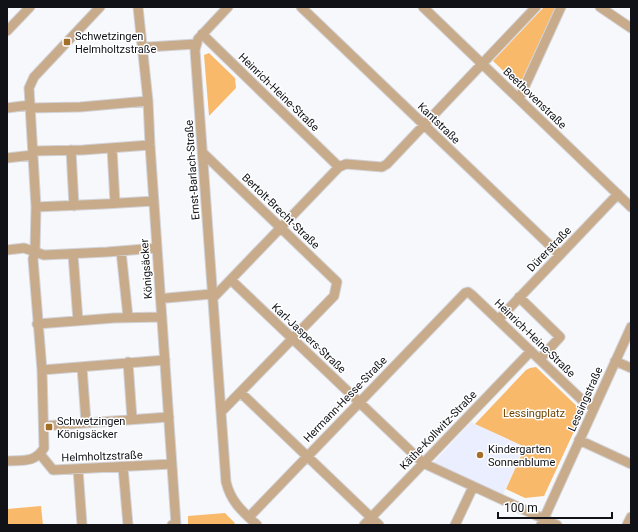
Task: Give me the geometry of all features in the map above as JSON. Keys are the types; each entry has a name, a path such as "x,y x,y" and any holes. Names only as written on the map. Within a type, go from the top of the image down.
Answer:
{"street":[{"path":"7,31 30,7"},
{"path":"7,461 35,459 44,448 42,370 33,259 35,252 36,207 29,88 34,77 100,7"},
{"name":"Königsäcker","path":"138,7 148,101 169,417 176,525 172,525"},
{"path":"148,47 196,44 202,34 228,7"},
{"name":"Kantstraße","path":"301,7 560,255"},
{"name":"Beethovenstraße","path":"423,7 631,207"},
{"path":"167,298 213,296 231,280 339,167 346,164 379,167 384,166 536,7"},
{"path":"519,99 561,7"},
{"path":"600,7 631,28"},
{"name":"Heinrich-Heine-Straße","path":"202,34 339,167"},
{"name":"Ernst-Barlach-Straße","path":"196,44 226,482 234,502 257,525"},
{"path":"7,108 80,107 148,101"},
{"path":"7,158 33,153 150,145"},
{"path":"112,148 115,203"},
{"path":"70,150 74,206"},
{"name":"Bertolt-Brecht-Straße","path":"203,153 336,282 334,296 294,339"},
{"name":"Dürerstraße","path":"498,320 618,194"},
{"path":"36,207 154,201"},
{"path":"7,250 24,248 44,255 157,248"},
{"name":"Königsäcker","path":"121,251 128,317"},
{"path":"73,254 78,321"},
{"name":"Karl-Jaspers-Straße","path":"231,280 423,463 543,522 557,525"},
{"name":"Heinrich-Heine-Straße","path":"459,297 465,293 470,294 582,400 594,408"},
{"name":"Hermann-Hesse-Straße","path":"249,517 459,297"},
{"path":"519,297 560,337 540,360"},
{"path":"38,324 162,316"},
{"name":"Lessingstraße","path":"543,522 631,327"},
{"path":"221,412 294,339"},
{"name":"Käthe-Kollwitz-Straße","path":"364,525 530,351"},
{"path":"42,370 165,360"},
{"path":"616,361 631,368"},
{"path":"128,362 132,419"},
{"path":"82,367 86,422"},
{"path":"241,393 379,525"},
{"path":"44,426 169,417"},
{"path":"579,440 631,464"},
{"name":"Helmholtzstraße","path":"40,454 53,470 172,464"},
{"path":"123,467 128,525"},
{"path":"78,469 82,525"},
{"path":"455,525 473,487"},
{"path":"627,525 631,517"}],"shaded area":[{"name":"Kindergarten Sonnenblume","path":"471,422 524,447 503,495 433,463"}],"green space":[{"path":"544,7 556,7 519,86 493,61"},
{"path":"209,53 235,78 236,88 209,116 204,55"},
{"name":"Lessingplatz","path":"536,367 583,412 544,496 525,498 506,489 525,447 475,424 526,370"},
{"path":"41,506 43,525 7,525 7,509"},
{"path":"225,513 235,523 233,525 188,525 188,516"}],"place":[{"name":"Schwetzingen Helmholtzstraße","path":"67,42"},
{"name":"Schwetzingen Königsäcker","path":"49,427"},
{"name":"Kindergarten Sonnenblume","path":"480,455"}]}
